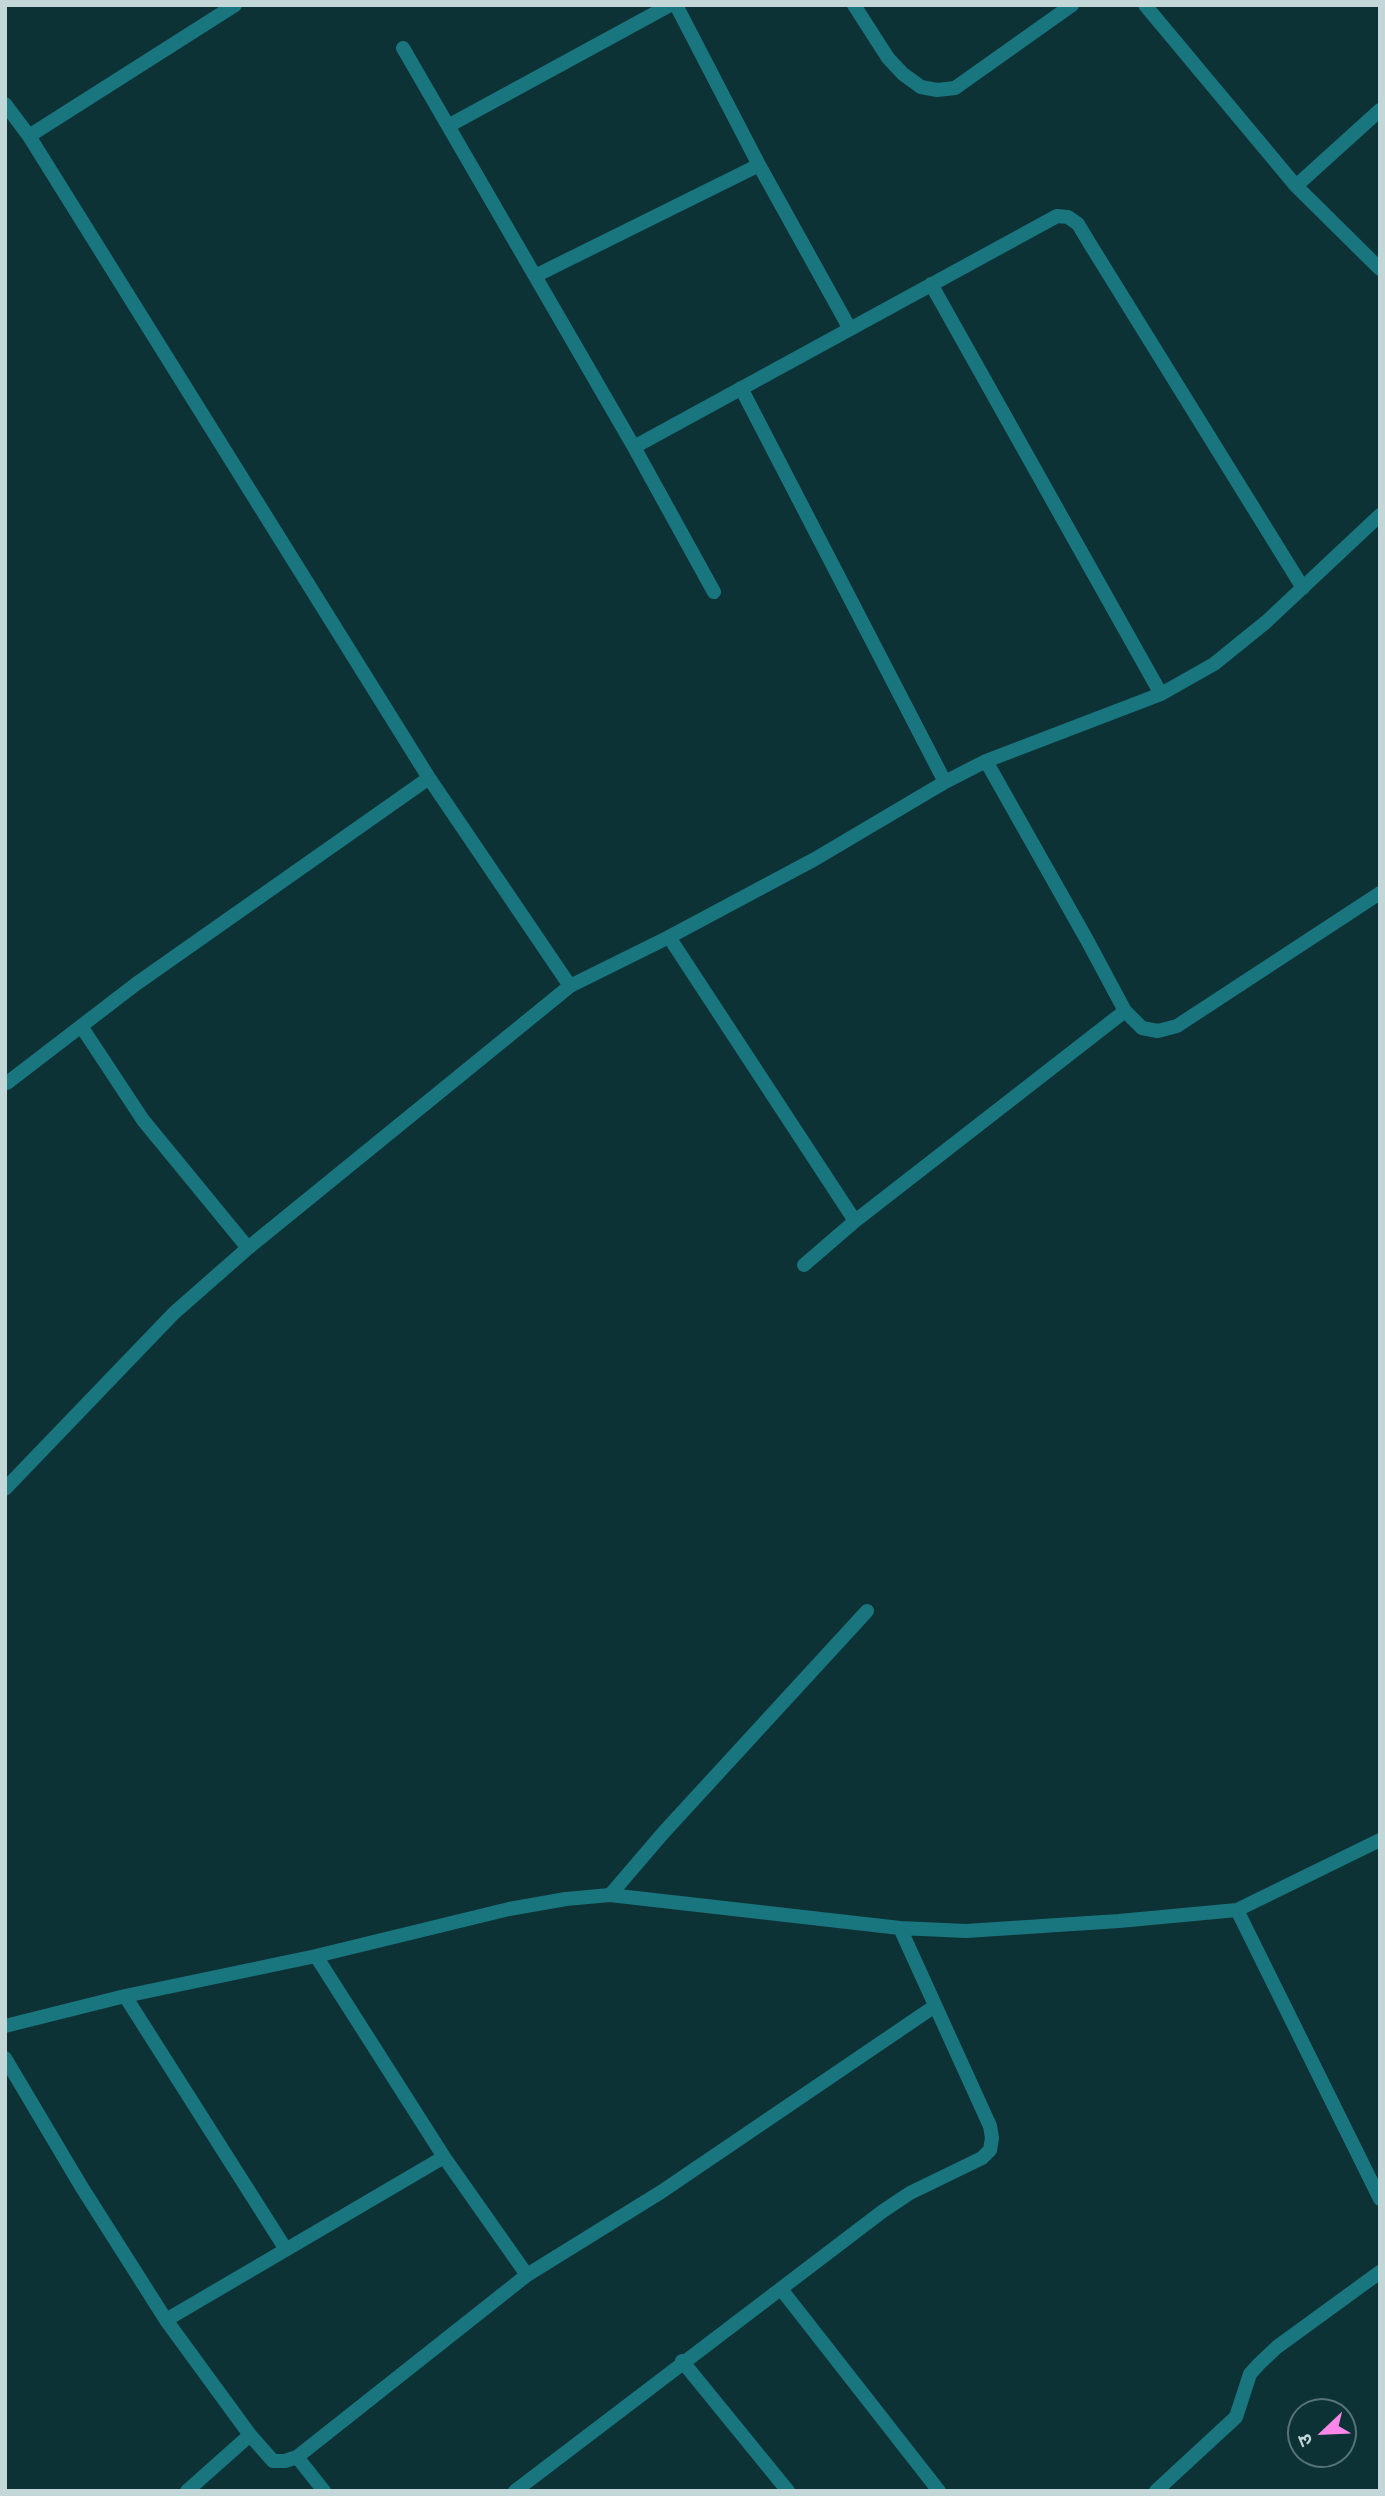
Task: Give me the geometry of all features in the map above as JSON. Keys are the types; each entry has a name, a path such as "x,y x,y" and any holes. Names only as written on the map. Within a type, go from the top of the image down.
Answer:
{"street":[{"path":"29,136 235,5"},
{"path":"448,126 670,5"},
{"path":"676,5 759,165 850,329"},
{"path":"854,5 888,58 903,74 921,87 937,90 955,88 1069,6"},
{"path":"1145,5 1296,186 1380,269"},
{"path":"403,48 634,447 714,592"},
{"path":"5,104 10,121 29,136 429,778 570,986"},
{"path":"1296,186 1380,110"},
{"path":"535,276 759,165"},
{"path":"634,447 1057,216 1068,217 1078,224 1303,588"},
{"path":"931,284 1161,694"},
{"path":"741,388 945,782"},
{"path":"5,1489 174,1313 248,1248 570,986 815,859 945,782 986,761 1161,694 1214,664 1303,588 1380,515"},
{"path":"986,761 1125,1012 1142,1028 1157,1031 1177,1026 1380,893"},
{"path":"7,1083 136,984 429,778"},
{"path":"669,937 855,1221"},
{"path":"804,1265 855,1221 1125,1012"},
{"path":"81,1026 143,1120 248,1248"},
{"path":"610,1895 674,1821 867,1611"},
{"path":"5,2026 125,1996 316,1956 509,1909 566,1899 610,1895 900,1928 967,1931 1119,1922 1237,1910 1380,1840"},
{"path":"1237,1910 1380,2199"},
{"path":"515,2491 682,2361 883,2211 910,2193 982,2158 990,2150 990,2126 900,1928"},
{"path":"316,1956 444,2157 527,2275"},
{"path":"125,1996 285,2248"},
{"path":"5,2058 80,2186 166,2320 250,2435 274,2461 285,2462 297,2457 527,2275 661,2192 935,2006"},
{"path":"166,2320 444,2157"},
{"path":"1156,2491 1236,2417 1250,2374 1259,2364 1277,2347 1380,2272"},
{"path":"781,2289 939,2491"},
{"path":"682,2361 788,2491"},
{"path":"187,2491 250,2435"},
{"path":"297,2457 324,2491"}]}
